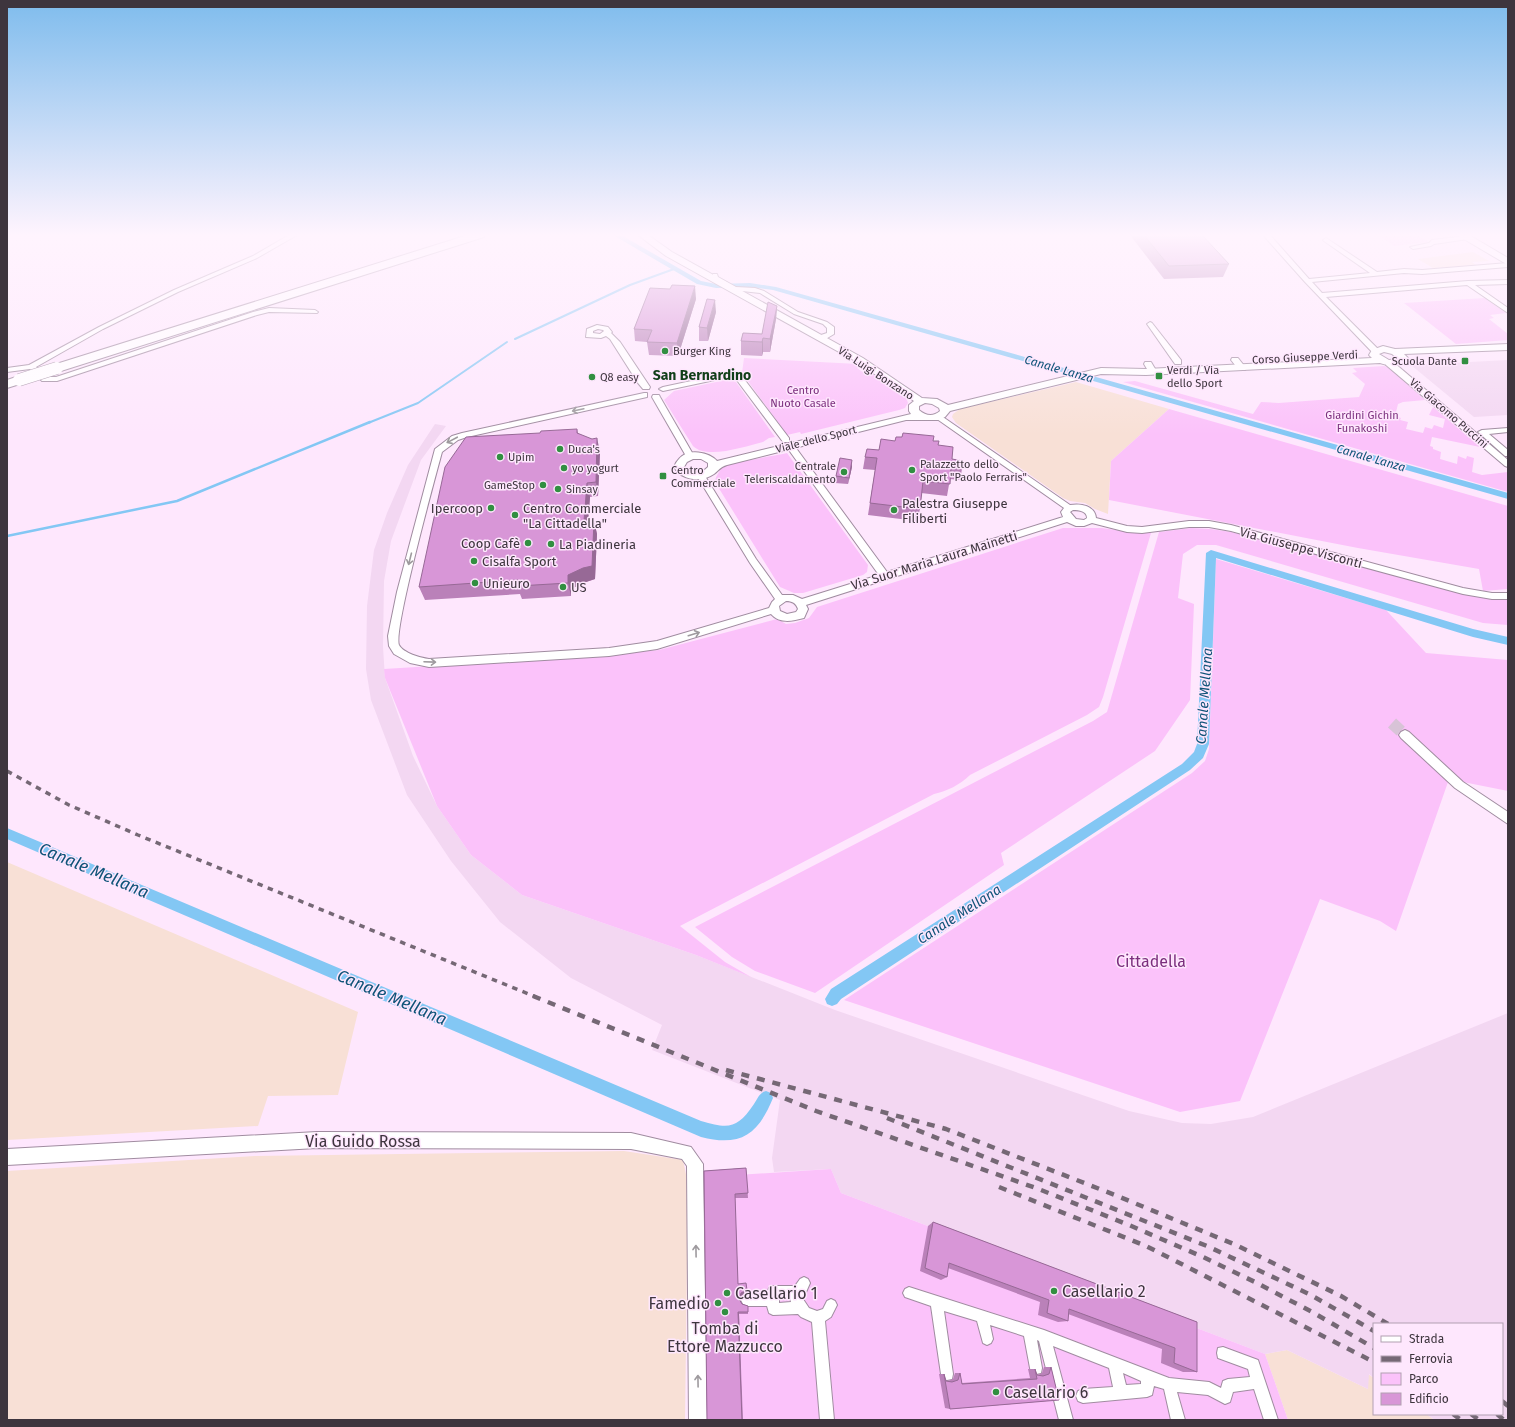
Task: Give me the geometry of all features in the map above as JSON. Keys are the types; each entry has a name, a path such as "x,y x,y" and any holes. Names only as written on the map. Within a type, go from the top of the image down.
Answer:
{"highway":[{"path":"7,384 270,302"}],"street":[{"path":"7,370 31,367 101,328 155,302"},
{"name":"Via Luigi Bonzano","path":"756,302 860,360 916,405"},
{"path":"778,302 796,313 825,323 830,327 830,334 821,338"},
{"path":"1328,302 1348,321 1402,360"},
{"path":"1495,302 1508,311"},
{"path":"31,367 45,379 57,378 255,313 269,310 297,313 315,312"},
{"name":"Via Giacomo Puccini","path":"1348,321 1380,357 1508,464"},
{"path":"1150,324 1178,362"},
{"path":"607,334 616,342 635,374 646,387"},
{"path":"1380,357 1391,351 1508,347"},
{"path":"1380,357 1402,360 1508,353"},
{"name":"Corso Giuseppe Verdi","path":"941,410 1061,374 1107,365 1151,368 1178,362 1380,357"},
{"name":"Corso Giuseppe Verdi","path":"941,410 1108,370 1151,368 1242,368 1380,357"},
{"name":"Corso Giuseppe Verdi","path":"1235,360 1242,368"},
{"name":"Via Giacomo Puccini","path":"1402,360 1508,454"},
{"path":"644,395 642,390 646,387 656,386 662,389 724,376 738,377 885,576"},
{"path":"662,389 663,393 656,397 644,395 465,435 455,438 438,451 396,619 393,636 394,646 398,651 414,660 430,662 609,652 657,646 774,610"},
{"path":"656,397 690,456"},
{"path":"920,416 916,414 916,405 930,400 1069,508"},
{"name":"Viale dello Sport","path":"788,443 901,412 916,405"},
{"name":"Viale dello Sport","path":"711,462 906,417 920,416 930,418 941,410"},
{"path":"1482,432 1508,430"},
{"path":"690,456 700,456 711,462 709,472 701,476 688,475 680,469 681,462 690,456"},
{"path":"701,476 753,561 780,599"},
{"path":"1068,518 1065,512 1069,508 1077,507 1086,509 1091,514 1091,520"},
{"name":"Via Suor Maria Laura Mainetti","path":"801,602 1068,518"},
{"name":"Via Giuseppe Visconti","path":"1068,518 1074,522 1082,523 1091,520 1142,530 1188,524 1209,524 1231,528 1463,591 1492,596 1508,596"},
{"path":"794,598 801,602 803,609 802,612 796,617 792,618 778,616 774,610 775,604 780,599 794,598"},
{"path":"1405,735 1459,785 1508,820"},
{"name":"Via Guido Rossa","path":"7,1157 317,1140 631,1141 686,1152 695,1164 696,1182 698,1420"},
{"path":"800,1308 773,1309 773,1292 801,1288 796,1300 800,1308 805,1313 818,1318"},
{"path":"909,1293 1044,1336 1169,1385 1209,1389 1225,1397 1228,1386 1259,1382"},
{"path":"748,1300 773,1300"},
{"path":"937,1302 947,1374"},
{"path":"818,1318 827,1313 831,1305"},
{"path":"982,1316 987,1339"},
{"path":"818,1318 827,1420"},
{"path":"1029,1331 1036,1368"},
{"path":"1044,1336 1066,1420"},
{"path":"1223,1353 1253,1365 1271,1420"},
{"path":"1114,1363 1121,1392"},
{"path":"1083,1396 1147,1390 1148,1377"},
{"path":"1169,1385 1178,1420"}],"shaded area":[{"path":"1508,360 1508,415 1474,417 1411,365"},
{"path":"1076,382 1169,409 1111,461 1108,514 1085,503 1070,501 1063,498 956,423 952,417 953,414 960,409"},
{"path":"435,424 446,426 421,460 391,541 384,581 383,647 385,678 413,756 437,806 471,855 522,895 696,955 835,1010 1129,1111 1182,1123 1211,1124 1253,1117 1508,1013 1508,1420 1435,1420 1428,1415 1503,1415 1503,1323 1373,1323 1373,1377 1369,1374 1368,1389 1287,1350 1265,1354 841,1193 831,1169 774,1172 772,1158 780,1100 652,1050 662,1025 571,978 500,922 451,861 407,795 371,700 366,669 367,606 374,550 387,513 408,465"},
{"path":"7,862 358,1012 338,1095 268,1096 258,1126 7,1140"},
{"path":"624,1151 683,1160 688,1184 685,1420 7,1420 7,1171 255,1156"},
{"path":"1287,1350 1368,1389 1368,1374 1373,1377 1373,1415 1428,1415 1435,1420 1288,1420 1265,1354"}],"green space":[{"path":"1490,302 1506,313 1490,315 1494,318 1489,319 1508,334 1508,340 1456,344 1404,303"},
{"name":"Centro Nuoto Casale","path":"744,358 858,364 861,366 857,368 864,373 869,372 906,397 908,403 905,408 899,410 801,434 800,432 787,435 742,373"},
{"name":"Giardini Gichin Funakoshi","path":"1388,367 1425,400 1403,402 1398,404 1395,416 1401,418 1400,420 1408,422 1406,429 1423,433 1425,427 1432,429 1434,425 1443,428 1445,419 1429,415 1433,407 1480,447 1432,437 1430,446 1441,452 1440,459 1457,464 1458,456 1466,459 1467,456 1474,458 1472,472 1482,475 1508,472 1508,492 1123,382 1135,381 1253,414 1261,402 1279,403 1359,397 1365,384 1352,373 1357,372 1353,368"},
{"path":"730,379 736,382 775,437 769,438 763,442 727,451 707,452 699,450 693,446 664,400 674,391"},
{"path":"1169,409 1508,506 1508,589 1483,591 1479,569 1358,548 1109,500 1111,461"},
{"path":"787,453 868,565 867,572 863,575 803,593 794,593 780,587 715,482 716,477 722,468 726,466 743,461"},
{"path":"1063,528 1102,528 1151,533 1099,707 1087,715 970,775 953,787 934,794 680,926 725,962 751,977 696,955 522,895 471,855 437,806 385,678 384,669 608,655 659,650 777,619 786,624 795,623 809,618 817,607"},
{"path":"1191,528 1231,532 1463,594 1495,600 1508,600 1508,625 1483,623 1216,545 1197,545 1183,554 1178,598 1194,604 1190,700 1155,751 1001,853 1004,865 815,993 755,971 732,957 695,927 1093,721 1107,712 1159,532"},
{"name":"Cittadella","path":"1216,559 1386,610 1426,653 1508,660 1508,791 1463,782 1400,737 1448,782 1396,931 1380,921 1320,899 1240,1101 1180,1112 844,1000 1192,773 1205,761 1209,749"},
{"path":"831,1169 841,1193 1265,1354 1288,1420 709,1420 706,1177"}],"building":[{"path":"645,302 690,302 677,343 647,342 652,330 634,329"},
{"path":"706,302 715,302 707,328 699,327"},
{"path":"768,302 777,306 770,339 763,338 762,342 741,341 743,333 762,334"},
{"name":"Centro Commerciale \"La Cittadella\"","path":"577,429 577,433 592,439 597,438 596,482 587,483 584,521 594,521 592,566 583,568 568,575 568,583 518,586 518,580 419,587 445,467 466,437 540,433 541,431"},
{"path":"903,433 934,436 933,441 939,441 938,445 953,447 952,459 963,461 962,469 951,467 950,484 923,481 920,509 870,503 877,458 865,457 867,449 879,450 881,439 895,441 896,437 902,437"},
{"path":"840,458 852,460 849,478 836,476"},
{"name":"Casellario 1","path":"746,1168 748,1193 735,1194 738,1284 746,1283 747,1290 741,1293 739,1299 742,1304 748,1306 748,1312 738,1312 742,1420 707,1420 704,1171"},
{"name":"Casellario 2","path":"933,1222 1197,1322 1197,1372 1174,1363 1175,1348 1069,1309 1068,1321 1047,1313 1049,1300 949,1263 947,1277 925,1268"},
{"name":"Casellario 6","path":"1051,1367 1059,1400 950,1409 944,1374 946,1381 952,1382 958,1380 960,1373 962,1384 1037,1379 1035,1369 1037,1375 1043,1376 1049,1374"}],"waterway":[{"path":"515,339 595,302"},
{"name":"Canale Lanza","path":"822,302 1508,496"},
{"path":"368,423 418,403 507,342"},
{"path":"7,536 177,501 370,422"},
{"name":"Canale Mellana","path":"832,999 836,994 1186,767 1199,755 1203,744 1211,553 1473,633 1508,641"},
{"name":"Canale Mellana","path":"7,833 701,1129 725,1134 734,1133 741,1130 753,1118 766,1098"}],"tunnel":[{"path":"1392,723 1405,735"}],"railway":[{"path":"7,771 69,805 138,835 536,997"},
{"path":"533,996 816,1111 1036,1188 1129,1225 1203,1257 1257,1283 1314,1313 1373,1347"},
{"path":"726,1070 946,1129 1115,1195 1236,1245 1341,1296 1386,1323"},
{"path":"887,1118 1207,1246 1309,1294 1373,1330"},
{"path":"999,1187 1146,1246 1373,1361"},
{"path":"1503,1402 1508,1406"},
{"path":"1454,1415 1461,1420"},
{"path":"1472,1415 1479,1420"},
{"path":"1498,1415 1504,1420"}],"place":[{"name":"Burger King","path":"665,351"},
{"name":"Scuola Dante","path":"1465,361"},
{"name":"Verdi / Via dello Sport","path":"1159,376"},
{"name":"Q8 easy","path":"592,377"},
{"name":"Duca's","path":"560,449"},
{"name":"Upim","path":"500,457"},
{"name":"yo yogurt","path":"564,468"},
{"name":"Palazzetto dello Sport \"Paolo Ferraris\"","path":"912,470"},
{"name":"Centrale Teleriscaldamento","path":"844,472"},
{"name":"Centro Commerciale","path":"663,476"},
{"name":"GameStop","path":"543,485"},
{"name":"Sinsay","path":"558,489"},
{"name":"Ipercoop","path":"491,508"},
{"name":"Palestra Giuseppe Filiberti","path":"894,510"},
{"name":"Centro Commerciale \"La Cittadella\"","path":"515,515"},
{"name":"Coop Cafè","path":"528,543"},
{"name":"La Piadineria","path":"551,544"},
{"name":"Cisalfa Sport","path":"474,561"},
{"name":"Unieuro","path":"475,583"},
{"name":"US","path":"563,587"},
{"name":"Casellario 2","path":"1054,1291"},
{"name":"Casellario 1","path":"727,1293"},
{"name":"Famedio","path":"718,1303"},
{"name":"Tomba di Ettore Mazzucco","path":"725,1312"},
{"name":"Casellario 6","path":"996,1392"}],"district":[{"name":"San Bernardino","path":"702,375"}]}
